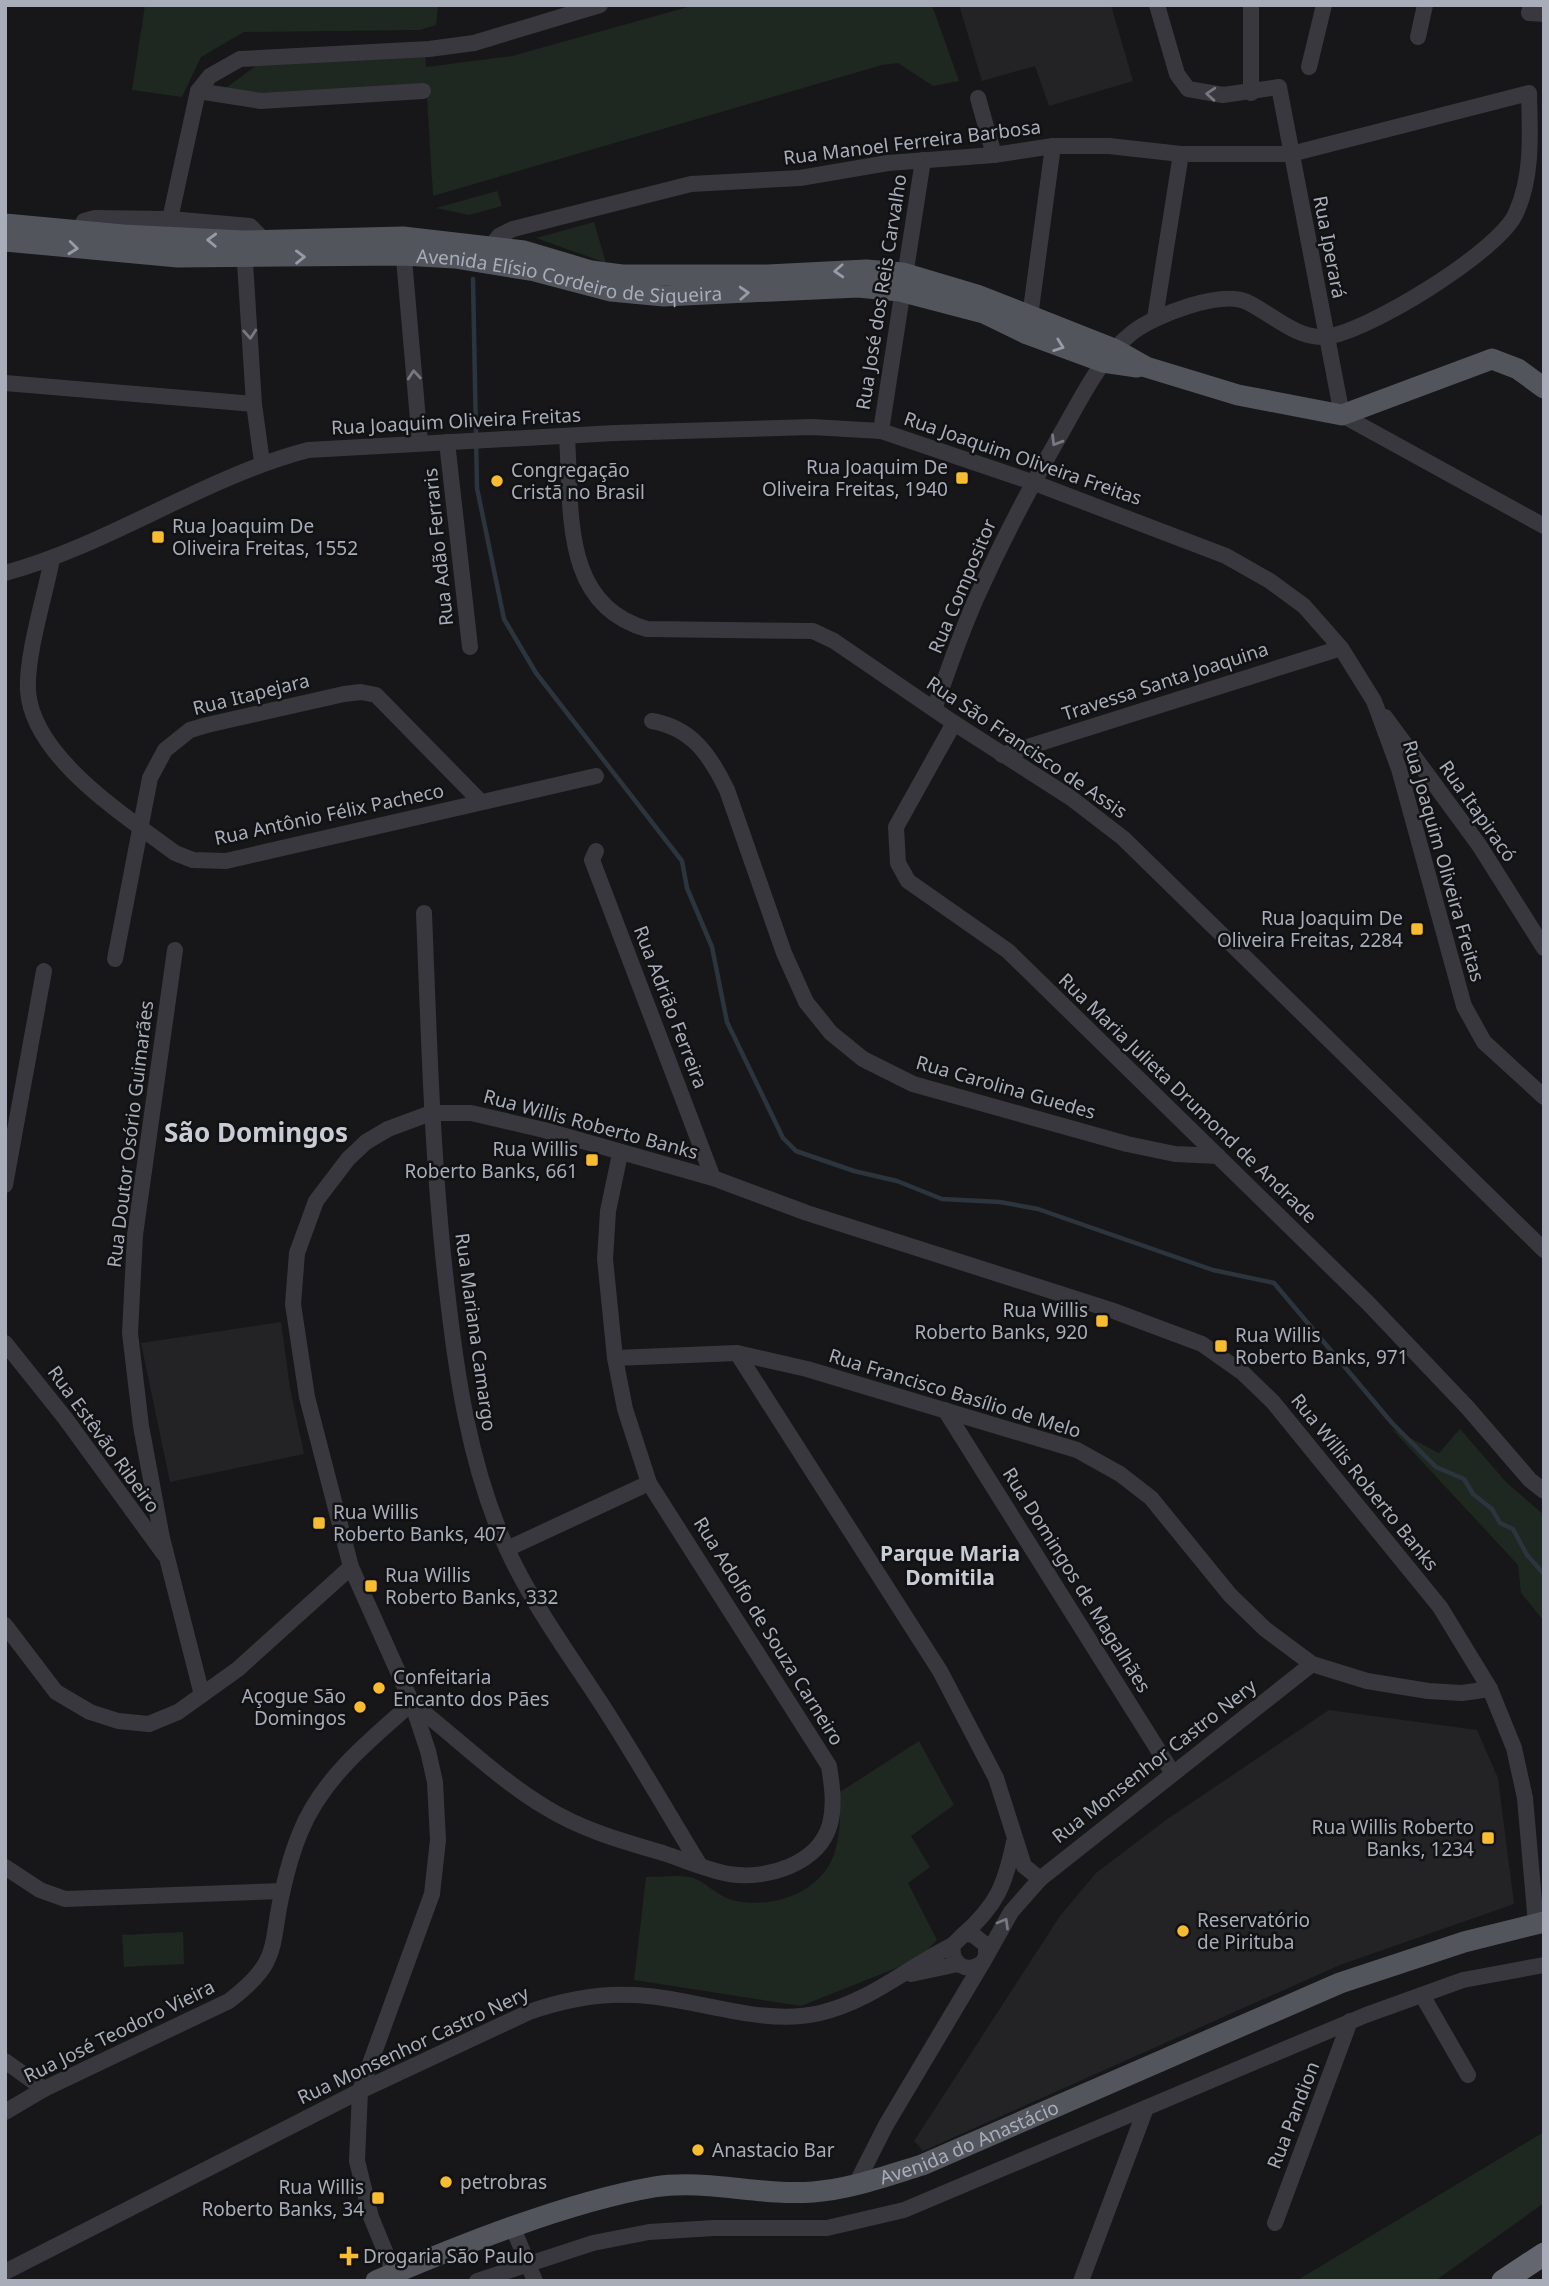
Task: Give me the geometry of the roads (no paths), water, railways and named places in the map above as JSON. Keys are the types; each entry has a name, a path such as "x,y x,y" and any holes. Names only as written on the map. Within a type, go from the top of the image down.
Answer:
{"highway":[{"path":"1503,2281 1544,2254"}],"main road":[{"name":"Avenida Elísio Cordeiro de Siqueira","path":"5,223 244,249 265,241 403,246 485,254 524,251 591,271 622,275 768,275 866,270 902,282 977,295 1029,325 1109,355 1238,396 1342,415"},
{"name":"Avenida Elísio Cordeiro de Siqueira","path":"5,241 178,257 244,249 403,246"},
{"path":"1342,415 1492,359 1518,369 1544,388"},
{"name":"Avenida do Anastácio","path":"385,2277 513,2228 602,2199 656,2187 811,2192 855,2186 922,2165 1340,1983 1464,1942 1540,1923"}],"street":[{"path":"1157,5 1177,74 1188,89 1223,95 1251,93 1251,5"},
{"path":"1309,67 1324,5"},
{"path":"1418,37 1425,5"},
{"path":"170,219 198,91 210,76 240,59 429,49 474,43 591,7"},
{"name":"Rua Iperará","path":"1251,93 1279,87 1342,415"},
{"path":"198,91 261,101 423,91"},
{"name":"Rua Manoel Ferreira Barbosa","path":"485,254 499,236 513,229 691,184 800,178 923,160 994,155 1053,146 1109,146 1181,154 1291,154 1529,93 1537,148"},
{"path":"978,98 994,155"},
{"path":"1029,325 1053,146"},
{"path":"1109,355 1155,318 1234,298 1246,301 1307,335 1325,337 1381,314 1427,290 1506,232 1522,199 1537,148"},
{"path":"1155,318 1181,154"},
{"name":"Rua José dos Reis Carvalho","path":"881,431 923,160"},
{"path":"78,231 84,221 95,218 170,219 250,226 265,241"},
{"path":"403,246 420,443"},
{"path":"244,249 254,404 262,462"},
{"name":"Rua Compositor","path":"934,709 979,592 1032,482 1109,355"},
{"path":"5,383 254,404"},
{"path":"1342,415 1544,526"},
{"name":"Rua Joaquim Oliveira Freitas","path":"5,573 52,559 262,462 308,450 567,438 615,433 812,427 881,431 1032,482 1226,556 1270,581 1304,606 1341,648 1374,701 1399,769 1464,1006 1484,1042 1544,1097"},
{"name":"Rua São Francisco de Assis","path":"567,438 573,529 584,580 594,598 611,614 626,624 647,629 813,632 835,641 1002,755 1071,798 1123,838 1544,1250"},
{"name":"Rua Adão Ferraris","path":"455,442 470,647"},
{"name":"Rua Antônio Félix Pacheco","path":"52,559 28,690 40,731 65,764 175,853 200,861 226,861 596,776"},
{"name":"Travessa Santa Joaquina","path":"1002,755 1341,648"},
{"name":"Rua Itapejara","path":"115,958 150,778 165,750 190,730 257,712 361,692 376,695 481,802"},
{"name":"Rua Itapiracó","path":"1374,701 1479,845 1544,948"},
{"name":"Rua Carolina Guedes","path":"652,721 670,724 687,733 700,744 716,767 727,790 784,953 806,1002 831,1033 863,1059 913,1084 1127,1144 1175,1154 1219,1156"},
{"name":"Rua Maria Julieta Drumond de Andrade","path":"954,723 895,827 898,863 908,881 1008,951 1368,1303 1467,1407 1530,1480 1544,1491"},
{"name":"Rua Adrião Ferreira","path":"596,851 592,860 713,1178"},
{"name":"Rua Mariana Camargo","path":"425,913 431,1113 453,1342 469,1435 481,1481 507,1549 539,1608 699,1864"},
{"name":"Rua Doutor Osório Guimarães","path":"175,950 135,1235 130,1332 141,1426 169,1560 202,1695"},
{"path":"5,1185 44,971"},
{"name":"Rua Willis Roberto Banks","path":"385,2277 357,2161 360,2091 432,1895 438,1840 435,1782 412,1703 351,1567 307,1398 293,1304 297,1253 316,1201 348,1159 366,1142 388,1129 431,1113 471,1113 544,1130 620,1154 713,1178 807,1213 1111,1310 1202,1345 1243,1373 1273,1402 1440,1607 1490,1689 1514,1748 1525,1798 1540,1923"},
{"name":"Rua Adolfo de Souza Carneiro","path":"412,1703 506,1780 546,1808 599,1835 729,1874 749,1874 785,1868 811,1855 830,1826 833,1793 829,1766 649,1483 625,1409 615,1358 605,1259 608,1211 620,1154"},
{"name":"Rua Estêvão Ribeiro","path":"5,1343 65,1418 169,1560"},
{"path":"737,1353 940,1671 996,1777 1014,1842 1024,1866 1040,1879"},
{"name":"Rua Francisco Basílio de Melo","path":"615,1358 737,1353 807,1369 1077,1450 1120,1474 1151,1498 1230,1595 1265,1629 1312,1664 1367,1681 1428,1691 1462,1693 1490,1689"},
{"name":"Rua Domingos de Magalhães","path":"945,1410 1172,1772"},
{"path":"507,1549 649,1483"},
{"path":"5,1625 56,1692 90,1712 118,1721 149,1724 178,1712 202,1695 296,1620 351,1567"},
{"name":"Rua Monsenhor Castro Nery","path":"855,2186 886,2125 1025,1893 1172,1772 1312,1664"},
{"name":"Rua José Teodoro Vieira","path":"5,2112 44,2089 229,2001 247,1987 261,1972 274,1948 282,1891 300,1833 324,1790 365,1742 412,1703"},
{"path":"998,1899 1006,1881 1014,1842"},
{"path":"5,1867 40,1891 65,1899 282,1891"},
{"path":"998,1899 1025,1893"},
{"name":"Rua Monsenhor Castro Nery","path":"5,2272 360,2091 529,2012 586,1996 636,1995 777,2015 820,2013 888,1986 958,1940 998,1899"},
{"path":"957,2005 960,1966 954,1959 958,1940 972,1934 980,1938 986,1945 984,1958 976,1967 960,1966"},
{"name":"Avenida do Anastácio","path":"477,2281 593,2242 649,2232 714,2228 827,2228 904,2210 1350,2021 1463,1980 1544,1965"},
{"name":"Rua Monsenhor Castro Nery","path":"905,1975 960,1966"},
{"path":"1422,1995 1468,2076"},
{"name":"Rua Pandion","path":"1275,2223 1350,2021"},
{"path":"5,2061 44,2089"},
{"path":"1081,2281 1146,2108"},
{"path":"513,2228 534,2281"}],"waterway":[{"path":"473,279 477,488 504,619 536,673 682,861 687,888 712,947 727,1022 783,1138 796,1151 854,1171 897,1181 942,1199 1000,1202 1038,1209 1213,1270 1274,1283 1392,1423 1436,1467 1464,1479 1473,1494 1492,1509 1500,1523 1513,1529 1527,1555 1544,1574"}],"place":[{"name":"Rua Joaquim De Oliveira Freitas, 1940","path":"962,478"},
{"name":"Congregação Cristã no Brasil","path":"497,481"},
{"name":"Rua Joaquim De Oliveira Freitas, 1552","path":"158,537"},
{"name":"Rua Joaquim De Oliveira Freitas, 2284","path":"1417,929"},
{"name":"Rua Willis Roberto Banks, 661","path":"592,1160"},
{"name":"Rua Willis Roberto Banks, 920","path":"1102,1321"},
{"name":"Rua Willis Roberto Banks, 971","path":"1221,1346"},
{"name":"Rua Willis Roberto Banks, 407","path":"319,1523"},
{"name":"Rua Willis Roberto Banks, 332","path":"371,1586"},
{"name":"Confeitaria Encanto dos Pães","path":"379,1688"},
{"name":"Açogue São Domingos","path":"360,1707"},
{"name":"Rua Willis Roberto Banks, 1234","path":"1488,1838"},
{"name":"Reservatório de Pirituba","path":"1183,1931"},
{"name":"Anastacio Bar","path":"698,2150"},
{"name":"petrobras","path":"446,2182"},
{"name":"Rua Willis Roberto Banks, 34","path":"378,2198"},
{"name":"Drogaria São Paulo","path":"349,2256"}],"district":[{"name":"São Domingos","path":"256,1133"},
{"name":"Parque Maria Domitila","path":"950,1566"}]}
